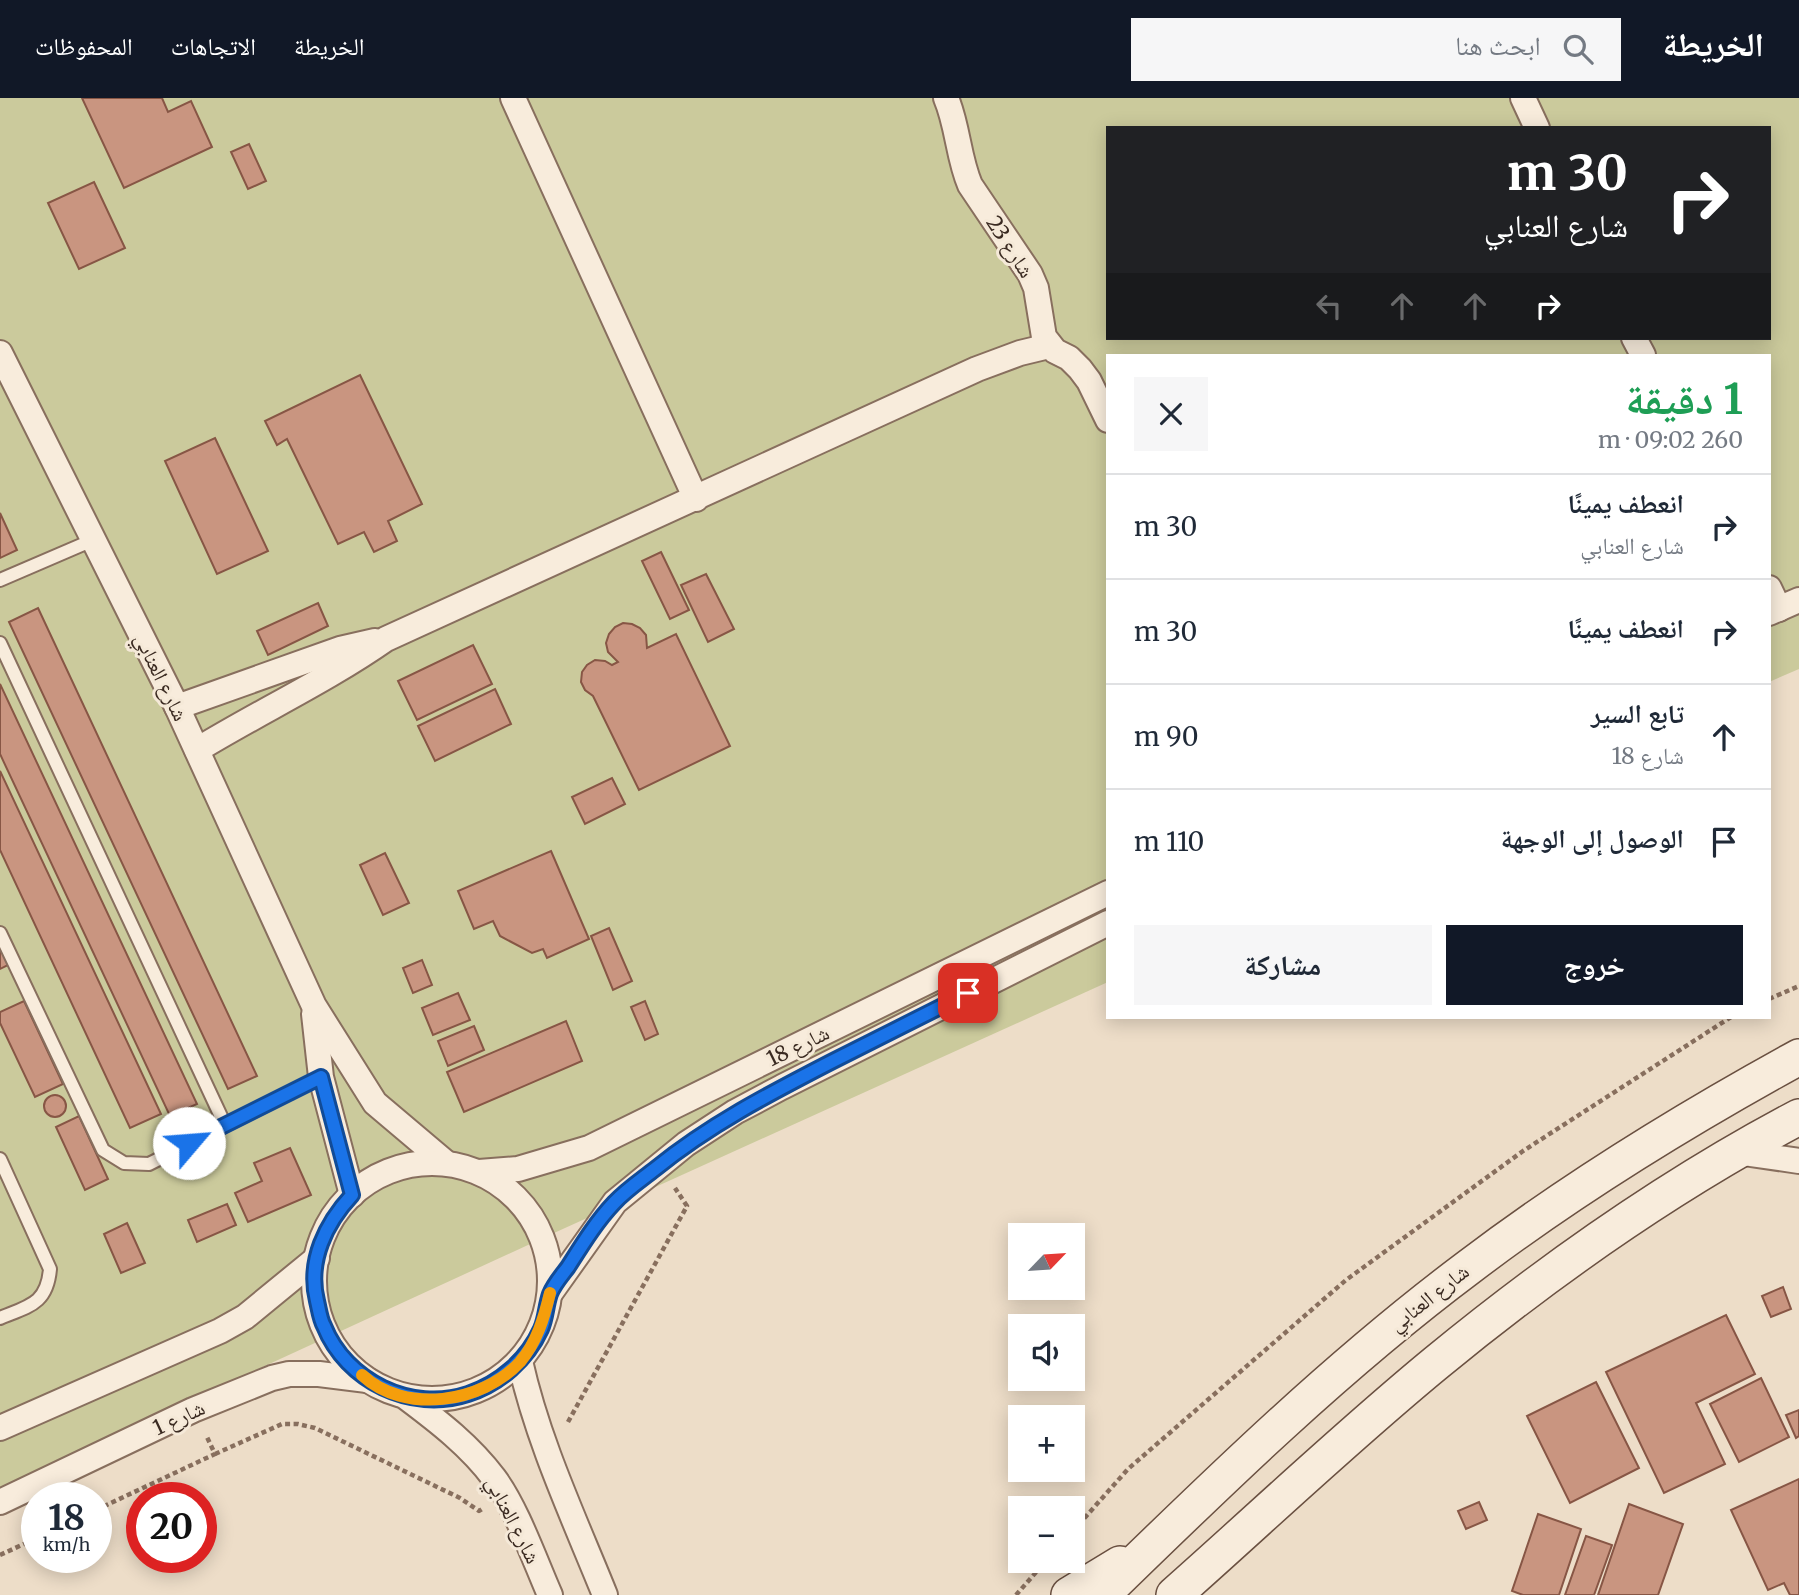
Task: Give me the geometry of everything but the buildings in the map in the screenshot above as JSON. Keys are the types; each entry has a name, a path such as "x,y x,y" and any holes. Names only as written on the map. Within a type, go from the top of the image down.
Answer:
{"street":[{"path":"513,98 696,499"},
{"name":"شارع 23","path":"946,98 964,171 970,185 1030,274 1038,295 1041,327 1049,345"},
{"path":"1528,100 1536,126"},
{"path":"197,750 251,717 350,664 386,639 977,369 1020,353 1049,345 1080,369 1090,381 1106,416"},
{"name":"شارع العنابي","path":"0,353 177,707 314,1006 375,1103 446,1163"},
{"path":"177,707 340,649 386,639"},
{"name":"شارع 18","path":"479,1172 518,1169 589,1149 1106,894"},
{"name":"شارع 18","path":"551,1292 615,1202 686,1144 735,1112 782,1087 1106,924"},
{"name":"شارع العنابي","path":"314,1006 321,1077 352,1195"},
{"name":"شارع العنابي","path":"1102,1595 1305,1403 1385,1333 1468,1268 1642,1147 1799,1057"},
{"path":"1174,1595 1446,1355 1532,1288 1622,1225 1737,1152 1799,1117"},
{"path":"1737,1152 1799,1161"},
{"path":"421,1163 446,1163 479,1172 510,1192 534,1221 548,1255 551,1292 541,1329 520,1362 495,1382 467,1395 435,1400 404,1396 385,1390 367,1380 341,1356 323,1326 315,1292 317,1258 324,1234 335,1213 352,1195 372,1179 395,1168 421,1163"},
{"path":"0,1428 220,1331 245,1317 317,1258"},
{"path":"520,1362 537,1424 605,1595"},
{"name":"شارع 1","path":"0,1502 194,1410 260,1382 289,1374 320,1374 367,1380"},
{"name":"شارع العنابي","path":"404,1396 449,1429 496,1481 551,1595"},
{"path":"1069,1595 1090,1580 1151,1547"}],"lane":[{"path":"0,580 93,540"},
{"path":"0,643 225,1125"},
{"path":"0,933 103,1150 124,1163 149,1164 321,1077"},
{"path":"0,1159 50,1269 49,1286 39,1300 0,1318"}],"path":[{"path":"1771,998 1799,986"},
{"path":"1085,1517 1128,1469 1346,1280 1523,1151 1728,1019"},
{"path":"0,1555 21,1545"},
{"path":"1016,1595 1035,1573"}],"green space":[{"path":"0,98 1799,98 1799,669 1771,681 1771,354 1106,354 1106,983 0,1488"}],"slow traffic":[{"path":"362,1375 385,1390 404,1396 435,1400 467,1395 495,1382 520,1362 541,1329 550,1293"}],"route":[{"path":"189,1143 321,1077 352,1195 335,1213 324,1234 317,1258 315,1292 323,1326 341,1356 367,1380 385,1390 404,1396 435,1400 467,1395 495,1382 520,1362 541,1329 551,1292 588,1236 615,1202 686,1144 735,1112 968,993"}]}
